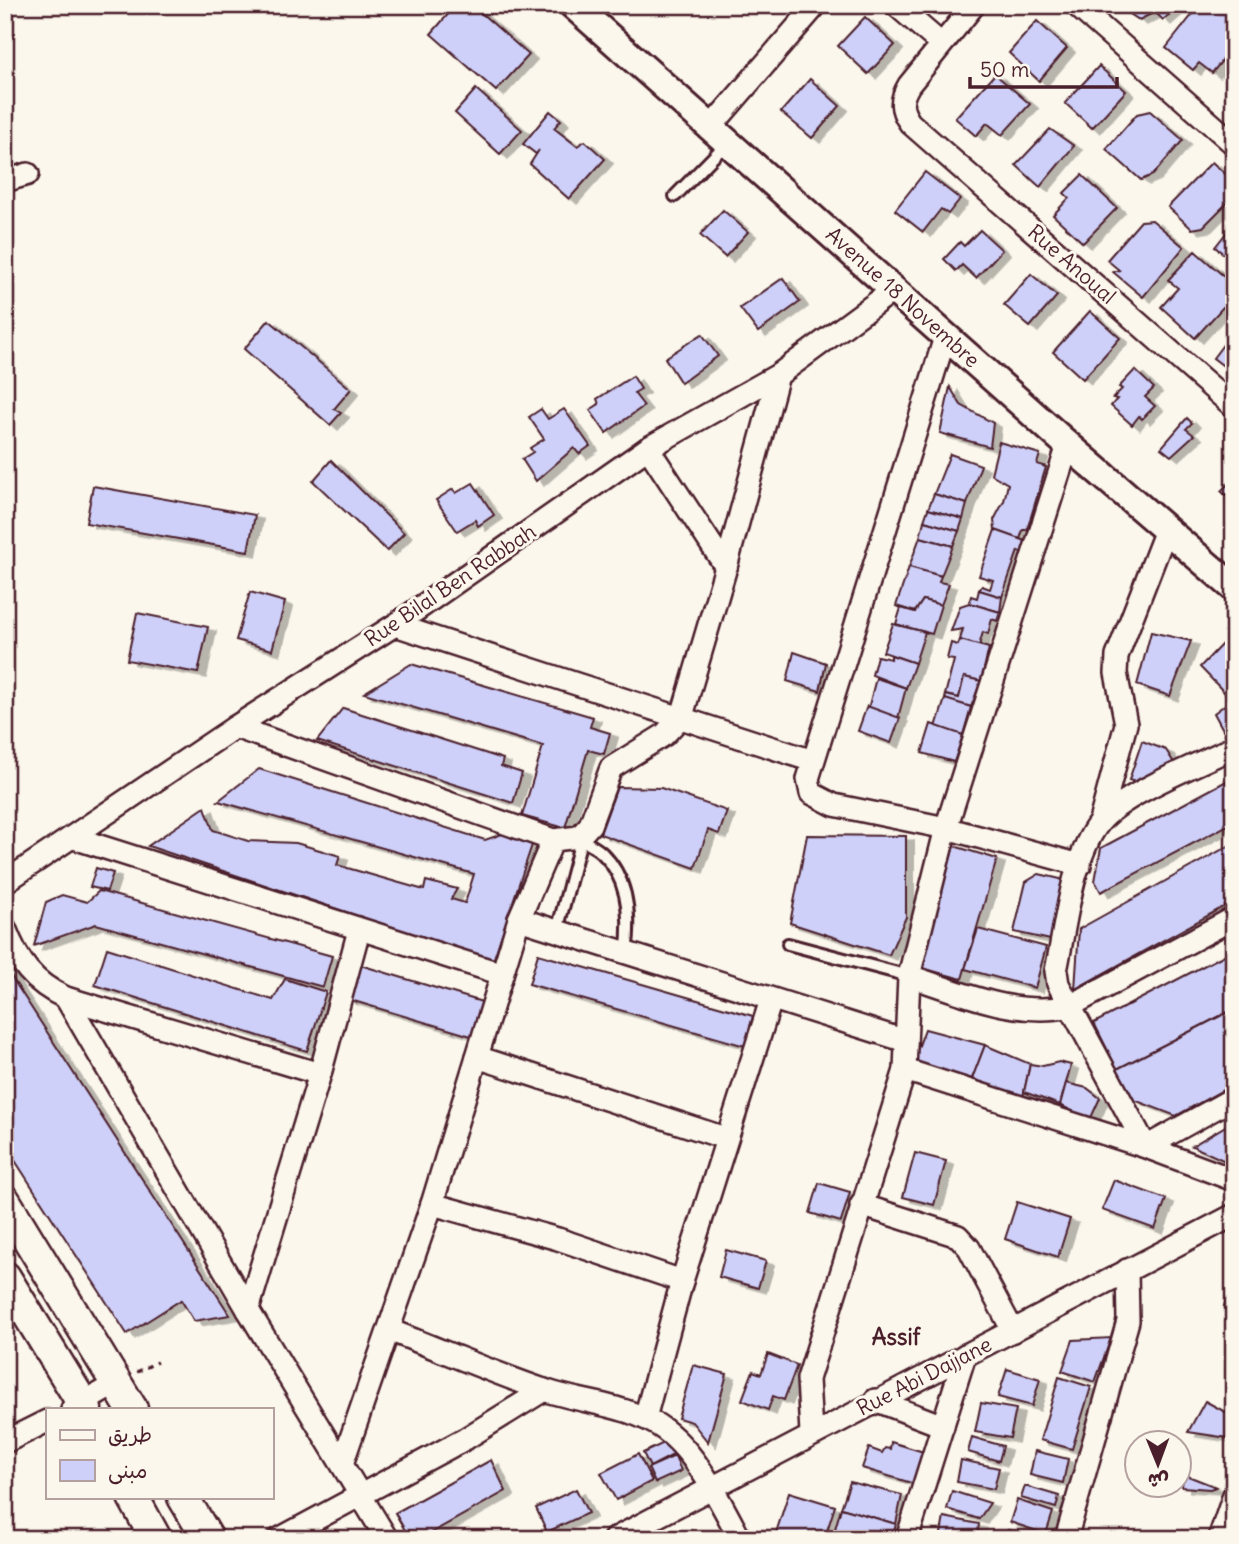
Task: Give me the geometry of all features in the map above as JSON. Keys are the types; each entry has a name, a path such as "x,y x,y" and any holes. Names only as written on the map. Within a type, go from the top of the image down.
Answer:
{"main road":[{"path":"5,1201 131,1408"},
{"path":"5,1277 80,1407"},
{"path":"133,1498 149,1537"},
{"path":"184,1498 208,1539"}],"street":[{"name":"Avenue 18 Novembre","path":"573,5 1068,445 1166,530 1231,579"},
{"path":"719,135 816,5"},
{"path":"896,5 940,43 974,5"},
{"path":"1076,5 1234,144"},
{"name":"Rue Anoual","path":"940,43 902,96 903,114 910,123 1234,407"},
{"path":"5,181 29,174"},
{"name":"Rue Bilal Ben Rabbah","path":"5,882 235,727 395,625 648,448 778,375 895,289"},
{"path":"946,334 813,761 808,779 811,793 822,800 946,828 1080,865"},
{"path":"235,727 553,840 580,838 590,825 604,780 611,768 664,735 682,716 778,375"},
{"path":"811,1433 808,1379 860,1205 905,1070 909,975 946,828 1068,445"},
{"path":"648,448 726,567"},
{"path":"1146,1147 1058,984 1056,971 1080,865 1089,839 1100,821 1126,724 1116,673 1117,656 1166,530"},
{"path":"395,625 682,716 813,761"},
{"path":"1100,821 1130,800 1234,747"},
{"path":"74,838 502,974"},
{"path":"342,1464 432,1205 519,919 553,840"},
{"path":"909,975 999,1004 1030,1010 1070,1006 1234,918"},
{"path":"519,919 906,1041"},
{"path":"5,928 30,976 46,989 66,998 320,1074"},
{"path":"248,1310 320,1074 359,930"},
{"path":"66,998 248,1310 387,1539"},
{"path":"645,1418 725,1138 771,1000"},
{"path":"477,1057 725,1138"},
{"path":"905,1070 1146,1147 1234,1180"},
{"path":"1146,1147 1234,1098"},
{"path":"432,1205 558,1240 682,1281"},
{"path":"860,1205 958,1236 969,1248 1013,1331"},
{"name":"Rue Abi Dajjane","path":"614,1539 811,1433 1234,1215"},
{"path":"1066,1539 1128,1321 1127,1270"},
{"path":"389,1329 544,1390 645,1418 677,1440 713,1488 740,1539"},
{"path":"907,1539 965,1355"},
{"path":"80,1407 117,1383"},
{"path":"279,1539 465,1439 544,1390"},
{"path":"875,1400 943,1426"},
{"path":"5,1442 46,1422"},
{"path":"1219,1539 1234,1495"}],"lane":[{"path":"675,196 719,135"},
{"path":"557,931 580,838 603,854 616,874 631,923 626,953"},
{"path":"788,944 909,975"}],"building":[{"path":"456,5 472,5 529,55 496,91 431,34"},
{"path":"1123,5 1180,5 1163,20 1155,12 1139,20 1121,8"},
{"path":"1200,5 1234,5 1234,46 1212,73 1199,63 1193,70 1166,48"},
{"path":"865,17 895,45 868,74 838,46"},
{"path":"1037,21 1067,48 1039,81 1009,53"},
{"path":"1099,66 1126,91 1092,128 1065,103"},
{"path":"995,74 1030,104 1002,135 987,123 976,136 955,118"},
{"path":"810,79 840,106 812,138 781,112"},
{"path":"476,89 522,130 500,154 455,113"},
{"path":"550,111 561,120 554,128 577,146 585,141 605,159 569,199 530,164 539,150 536,154 523,144"},
{"path":"1150,111 1183,140 1153,175 1141,180 1106,149 1137,114"},
{"path":"1050,129 1074,146 1040,187 1016,165"},
{"path":"1212,162 1234,182 1234,196 1203,227 1192,229 1168,207"},
{"path":"925,172 960,199 948,214 941,209 923,232 895,210"},
{"path":"1082,175 1117,208 1083,243 1053,215 1069,198 1064,193"},
{"path":"723,210 748,232 725,257 700,235"},
{"path":"1152,220 1184,247 1143,297 1113,272 1119,270 1107,260 1141,221"},
{"path":"1234,223 1234,262 1215,247"},
{"path":"980,230 1002,250 976,278 962,265 956,271 944,259 960,242 964,246"},
{"path":"1195,251 1234,285 1234,314 1223,307 1195,338 1161,307 1178,288 1168,280"},
{"path":"1031,274 1057,296 1030,327 1004,305"},
{"path":"783,278 800,302 758,332 740,308"},
{"path":"1090,311 1120,338 1083,379 1053,352"},
{"path":"269,320 351,389 334,409 341,413 330,425 244,349"},
{"path":"1234,330 1234,374 1213,358"},
{"path":"702,334 718,356 681,383 665,358"},
{"path":"1135,370 1154,388 1145,397 1155,406 1142,419 1139,416 1132,425 1111,406 1117,399 1113,398 1122,389 1119,387"},
{"path":"633,376 641,389 634,393 644,406 606,433 590,410 599,404 597,399"},
{"path":"950,387 961,405 993,423 990,447 940,433"},
{"path":"541,409 548,419 564,409 590,446 579,454 574,448 536,481 522,459 533,452 530,448 544,439 529,417"},
{"path":"1187,418 1192,423 1186,429 1194,435 1171,456 1161,448"},
{"path":"999,442 1040,454 1037,464 1046,467 1027,530 1023,530 1020,539 995,530 994,520 1004,501 1008,484 991,474"},
{"path":"950,454 981,465 967,504 934,494"},
{"path":"331,460 404,533 387,551 313,481"},
{"path":"1234,478 1234,503 1221,491"},
{"path":"473,483 494,515 478,526 475,520 457,531 436,500 453,489 456,493"},
{"path":"93,486 255,515 248,551 86,523"},
{"path":"934,494 967,504 963,519 928,509"},
{"path":"928,509 963,519 959,531 924,521"},
{"path":"924,521 959,531 953,546 920,537"},
{"path":"995,530 1026,541 1022,553 1018,551 1002,597 979,590 982,586 990,589 993,580 979,576"},
{"path":"920,537 953,546 941,576 909,567"},
{"path":"909,567 941,576 939,582 949,584 941,605 923,600 915,612 896,606"},
{"path":"979,590 1002,597 1000,612 969,603 971,596 977,598"},
{"path":"250,592 285,602 272,650 236,640"},
{"path":"923,600 941,605 932,634 896,624 901,608 915,612"},
{"path":"969,603 1000,612 997,621 992,619 988,634 983,632 979,646 960,640 963,629 951,631 960,606"},
{"path":"137,613 208,627 198,673 127,660"},
{"path":"893,624 925,632 915,663 883,652"},
{"path":"1151,632 1191,641 1170,696 1137,685"},
{"path":"960,640 989,648 981,681 964,677 959,698 945,695 954,660 947,659 951,643 958,645"},
{"path":"1223,643 1234,654 1234,684 1225,693 1200,667"},
{"path":"794,652 826,663 820,691 787,681"},
{"path":"891,655 915,663 906,688 872,675 877,656 891,659"},
{"path":"411,664 593,717 590,727 610,733 604,754 588,750 565,828 522,816 543,746 364,693"},
{"path":"964,677 981,681 971,707 946,700 945,695 959,698"},
{"path":"876,678 906,688 898,718 868,709"},
{"path":"1234,698 1234,733 1227,737 1214,713"},
{"path":"945,699 971,707 963,735 936,727"},
{"path":"867,706 900,718 891,743 858,731"},
{"path":"343,708 503,759 501,766 522,773 513,803 317,741"},
{"path":"931,724 963,735 954,762 922,753"},
{"path":"1142,741 1166,750 1176,766 1139,783 1129,780"},
{"path":"259,769 485,840 505,833 533,842 493,961 148,846 205,807 213,830 248,841 296,843 340,856 337,865 424,890 426,881 457,889 451,899 465,903 474,874 218,801"},
{"path":"1234,777 1234,822 1101,892 1095,881 1101,848"},
{"path":"617,787 661,788 727,811 719,834 708,830 695,868 600,834"},
{"path":"807,835 906,836 906,917 889,955 790,923"},
{"path":"1234,843 1234,901 1075,989 1079,929"},
{"path":"954,846 997,859 962,979 918,967"},
{"path":"96,868 113,873 107,891 90,887"},
{"path":"1039,874 1069,881 1055,941 1014,932 1026,882"},
{"path":"99,891 332,956 323,987 96,924 34,946 46,902 62,895 87,902"},
{"path":"978,929 1046,947 1035,988 965,969"},
{"path":"107,948 273,1000 285,979 326,992 307,1051 95,985"},
{"path":"1234,950 1234,1009 1117,1069 1094,1023"},
{"path":"538,954 753,1016 745,1046 529,984"},
{"path":"357,964 482,1002 471,1036 347,999"},
{"path":"5,967 230,1315 194,1321 181,1300 127,1334 5,1145"},
{"path":"1234,1009 1234,1084 1176,1116 1134,1100 1117,1069"},
{"path":"925,1029 985,1045 972,1079 913,1062"},
{"path":"985,1045 1030,1064 1023,1097 972,1079"},
{"path":"1059,1062 1071,1065 1060,1105 1024,1092 1030,1064 1043,1066"},
{"path":"1066,1083 1087,1088 1100,1098 1090,1120 1060,1105"},
{"path":"1234,1121 1234,1165 1192,1146"},
{"path":"915,1153 946,1161 934,1205 903,1197"},
{"path":"1114,1180 1166,1199 1155,1229 1102,1210"},
{"path":"819,1183 850,1192 841,1222 810,1213"},
{"path":"1017,1202 1070,1219 1058,1257 1005,1239"},
{"path":"726,1250 766,1261 758,1288 719,1277"},
{"path":"1231,1281 1234,1282 1234,1309 1224,1306"},
{"path":"1111,1338 1095,1382 1062,1371 1073,1340"},
{"path":"768,1354 797,1365 784,1400 773,1396 768,1410 742,1400 753,1371 761,1374"},
{"path":"693,1365 727,1374 708,1442 692,1422 678,1418"},
{"path":"1007,1369 1040,1379 1032,1406 998,1397"},
{"path":"1059,1377 1091,1387 1072,1449 1040,1440"},
{"path":"1205,1401 1231,1415 1228,1438 1194,1433 1194,1428 1190,1428"},
{"path":"981,1403 1016,1409 1010,1438 975,1432"},
{"path":"972,1437 1003,1446 999,1461 968,1452"},
{"path":"668,1441 675,1454 650,1467 643,1453"},
{"path":"891,1442 930,1454 918,1485 862,1468 869,1448 882,1453 885,1448 890,1449"},
{"path":"1035,1451 1068,1459 1063,1483 1030,1475"},
{"path":"638,1454 652,1481 616,1500 601,1473"},
{"path":"675,1456 681,1471 655,1483 648,1468"},
{"path":"491,1460 506,1491 420,1539 410,1539 395,1513"},
{"path":"961,1460 999,1468 994,1489 957,1482"},
{"path":"1194,1478 1216,1487 1194,1488"},
{"path":"850,1482 902,1495 896,1524 841,1508"},
{"path":"1025,1486 1059,1496 1056,1508 1021,1498"},
{"path":"576,1489 588,1513 547,1532 536,1508"},
{"path":"952,1491 990,1503 979,1519 947,1509"},
{"path":"789,1492 835,1506 826,1534 819,1532 817,1539 774,1539"},
{"path":"1017,1500 1053,1512 1046,1534 1010,1522"},
{"path":"841,1508 896,1524 892,1539 844,1539 833,1536"},
{"path":"944,1517 979,1524 977,1539 940,1539"},
{"path":"1008,1530 1041,1539 1022,1539 1006,1534"}],"district":[{"name":"Assif","path":"896,1336"}]}
